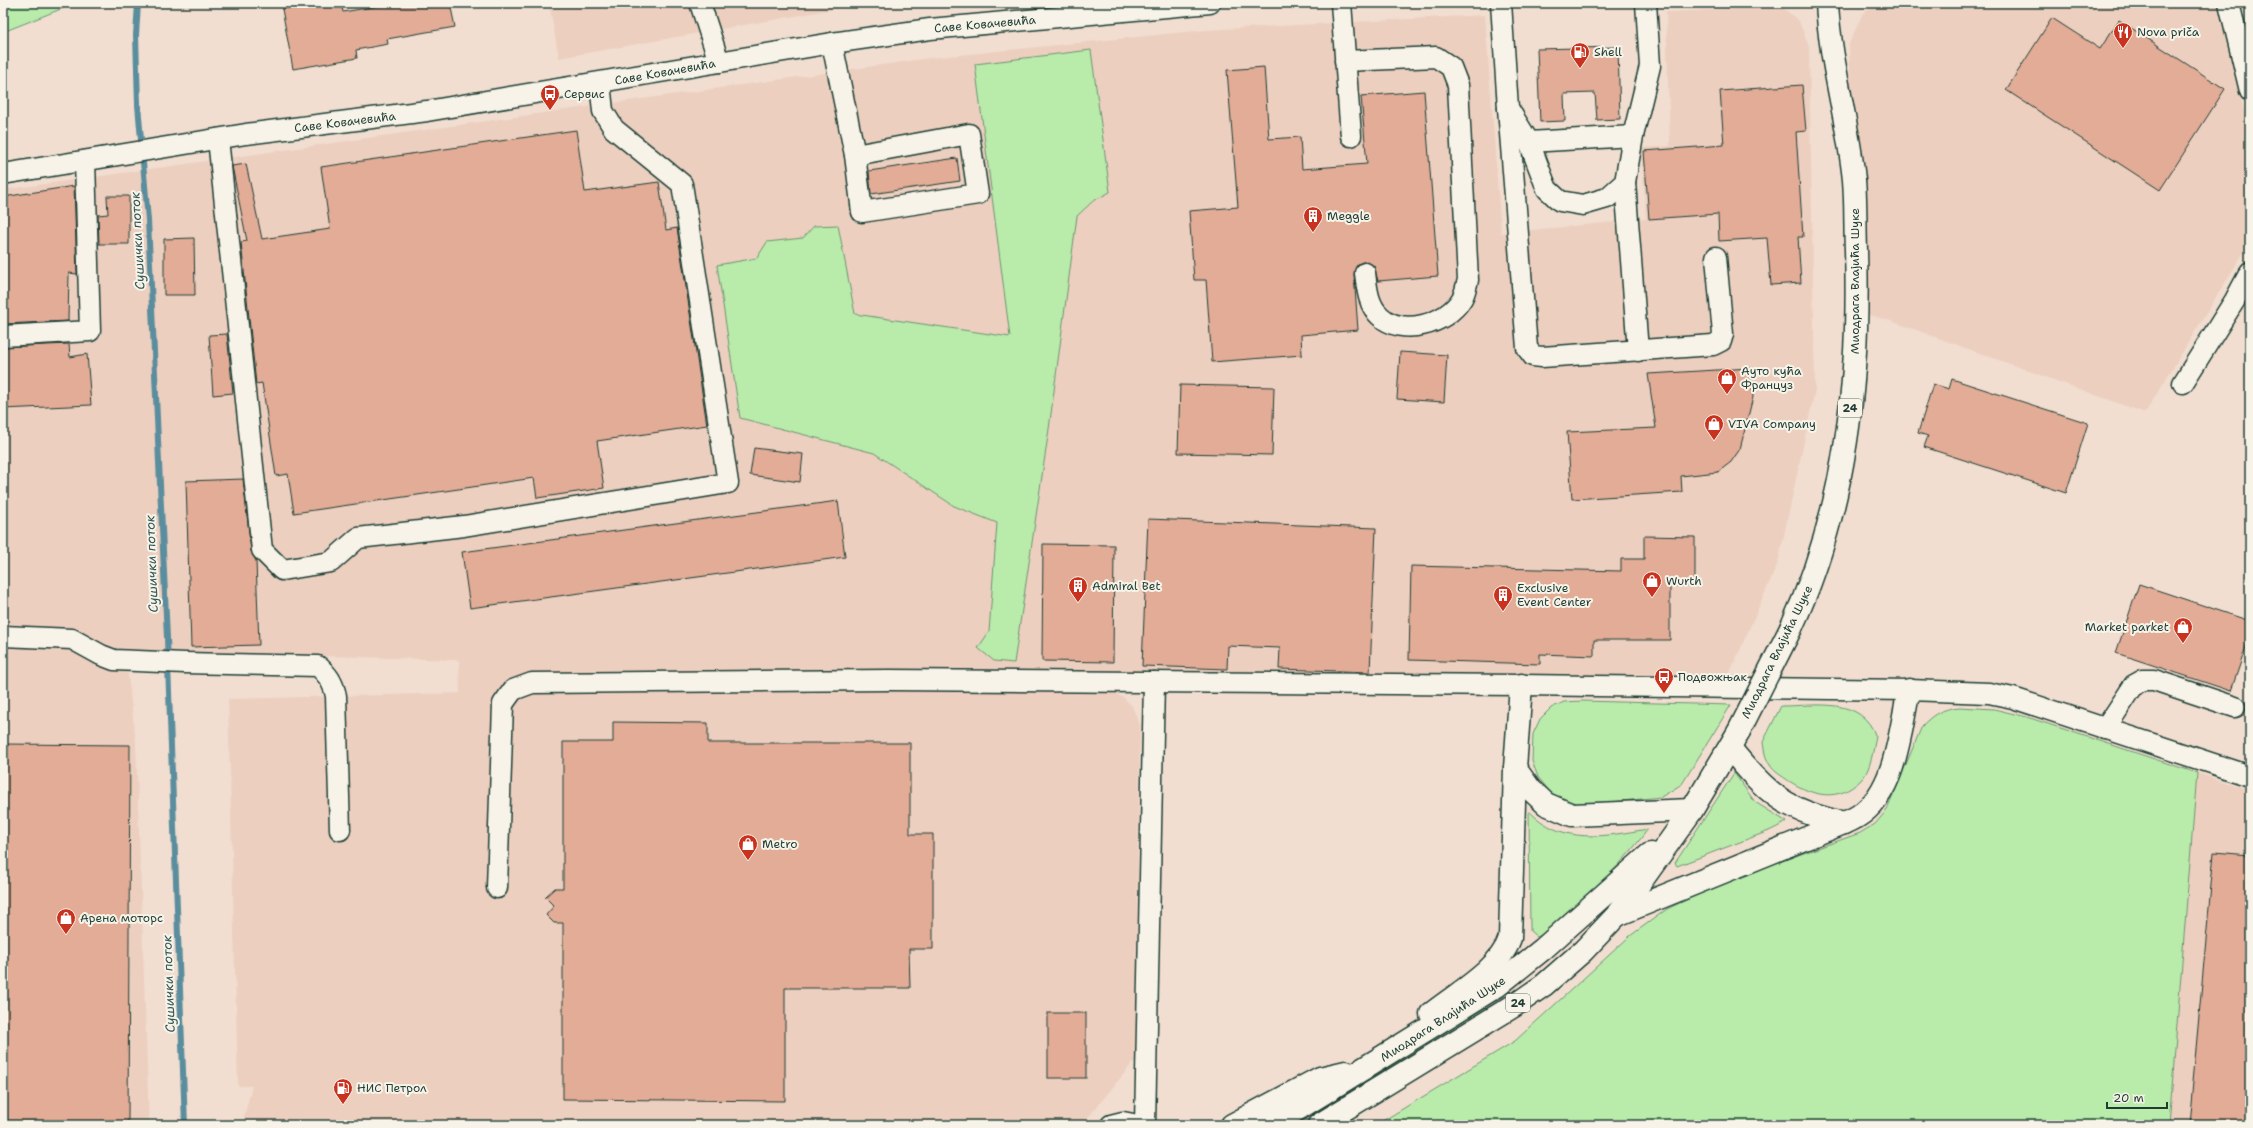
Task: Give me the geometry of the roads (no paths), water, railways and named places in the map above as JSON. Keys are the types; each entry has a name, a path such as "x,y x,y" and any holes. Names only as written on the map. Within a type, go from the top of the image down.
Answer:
{"main road":[{"name":"Миодрага Влајића Шуке","path":"1319,1125 1439,1052 1544,985 1583,951 1617,915 1692,810 1734,740 1791,628 1814,574 1837,494 1855,364 1857,295 1854,180 1828,30 1827,3"},
{"path":"1397,1049 1415,1026 1496,964 1508,945 1512,924 1515,768 1521,685"},
{"path":"1617,915 1845,823 1866,812 1884,790 1891,773 1909,690"},
{"path":"1734,740 1759,782 1784,803 1810,815 1845,823"},
{"path":"1515,768 1530,789 1546,804 1572,815 1692,810"},
{"name":"Миодрага Влајића Шуке","path":"1272,1125 1497,986 1548,945 1675,833"},
{"path":"1232,1125 1320,1078 1367,1067"}],"street":[{"path":"700,3 719,62"},
{"name":"Саве Ковачевића","path":"3,174 218,139 427,111 832,43 1050,10 1210,3"},
{"path":"1341,3 1351,136"},
{"path":"1501,3 1527,348 1533,356 1542,357 1638,351 1713,345 1721,341 1723,334 1716,257"},
{"path":"1638,351 1624,182 1633,136 1650,66 1646,3"},
{"path":"2229,3 2250,91"},
{"path":"832,43 855,155 862,212 978,194 969,134 855,155"},
{"path":"1345,61 1436,57 1451,67 1458,85 1468,280 1461,300 1444,316 1421,325 1400,326 1380,316 1367,295 1365,273"},
{"path":"218,139 262,550 282,570 331,562 358,538 464,526 728,483 682,184 614,129 603,111 600,83"},
{"path":"1508,108 1529,142 1547,189 1560,201 1583,206 1607,198 1624,182"},
{"path":"1529,142 1633,136"},
{"path":"3,336 90,331 94,159"},
{"path":"2182,383 2235,300 2250,272"},
{"path":"3,636 68,638 114,660 126,659 185,664 318,666 327,674 333,684 336,696 340,830"},
{"path":"497,888 503,704 513,690 532,683 890,680 1909,690 1995,695 2013,698 2250,776"},
{"path":"2105,729 2134,685 2143,680 2154,680 2234,707"},
{"path":"1144,1125 1154,682"},
{"path":"1111,1125 1123,1122 1138,1125"}],"waterway":[{"name":"Сушички поток","path":"138,3 136,35 138,105 148,220 167,638 185,1125"}],"place":[{"name":"Nova priča","path":"2123,49"},
{"name":"Shell","path":"1580,69"},
{"name":"Сервис","path":"550,111"},
{"name":"Meggle","path":"1313,233"},
{"name":"Ауто кућа Француз","path":"1727,395"},
{"name":"VIVA Company","path":"1714,441"},
{"name":"Wurth","path":"1652,598"},
{"name":"Admiral Bet","path":"1078,603"},
{"name":"Exclusive Event Center","path":"1503,612"},
{"name":"Market parket","path":"2183,644"},
{"name":"Подвожњак","path":"1664,694"},
{"name":"Metro","path":"748,861"},
{"name":"Арена моторс","path":"66,935"},
{"name":"НИС Петрол","path":"343,1105"}]}
